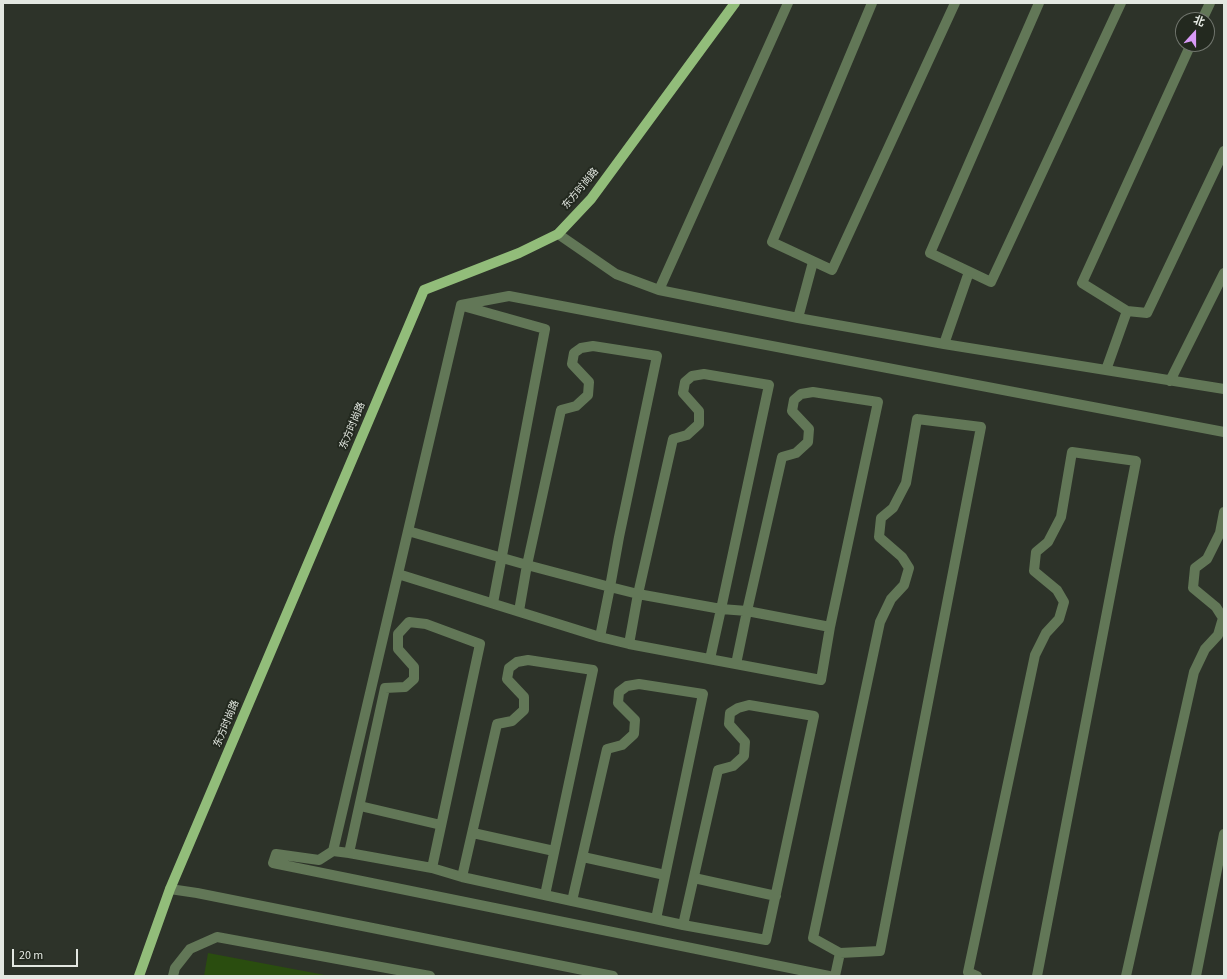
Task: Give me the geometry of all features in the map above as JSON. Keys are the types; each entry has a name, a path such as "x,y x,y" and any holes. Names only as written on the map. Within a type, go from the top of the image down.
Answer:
{"main road":[{"name":"东方时尚路","path":"139,976 170,890 424,290 519,253 558,234 590,199 735,3"}],"lane":[{"path":"658,290 788,3"},
{"path":"872,3 772,242 832,270 955,3"},
{"path":"1039,3 930,253 992,282 1121,3"},
{"path":"1187,52 1082,283 1127,311 1147,313 1224,151"},
{"path":"558,234 616,274 658,290 798,318 944,344 1224,389"},
{"path":"798,318 813,262"},
{"path":"944,344 970,272"},
{"path":"1170,380 1224,273"},
{"path":"461,305 509,296 1224,432"},
{"path":"333,851 461,305"},
{"path":"461,305 545,329 493,603"},
{"path":"1106,370 1127,311"},
{"path":"519,611 527,565 561,410 576,406 588,396 588,382 572,364 574,353 581,348 593,346 657,356 600,637"},
{"path":"629,644 638,594 672,439 687,435 699,424 700,411 683,393 685,382 692,376 704,374 768,384 710,659"},
{"path":"398,574 600,637 629,644 820,680 878,402 813,392 802,394 794,400 792,411 808,429 808,442 796,453 782,456 736,664"},
{"path":"917,419 981,427 880,951 840,952 813,938 880,622 891,599 904,585 909,568 902,557 879,538 881,518 892,508 906,483 917,419"},
{"path":"977,976 968,972 1035,655 1046,633 1059,619 1064,602 1057,590 1034,571 1036,552 1048,542 1061,517 1072,452 1136,461 1037,976"},
{"path":"1126,976 1194,672 1205,649 1218,635 1223,618 1216,607 1193,588 1196,568 1207,559 1220,534 1224,512"},
{"path":"408,531 527,565 638,594 830,627"},
{"path":"349,853 385,688 405,687 414,679 414,667 398,649 398,634 409,622 426,624 480,644 432,868"},
{"path":"462,877 497,724 512,721 524,710 524,697 508,679 509,668 517,662 528,660 593,670 545,895"},
{"path":"572,901 607,748 622,744 634,734 634,720 618,703 619,692 627,686 639,684 703,694 656,919"},
{"path":"684,925 718,770 733,766 744,756 745,742 729,724 730,714 738,708 749,705 814,716 766,940 684,925 572,901 462,877 432,868 349,853 333,851 319,860 276,854 274,863 829,976"},
{"path":"360,806 441,825"},
{"path":"473,833 554,851"},
{"path":"1196,976 1224,834"},
{"path":"583,857 665,875"},
{"path":"694,878 776,896"},
{"path":"170,890 197,893 613,976"},
{"path":"173,976 175,968 190,948 217,937 430,976"},
{"path":"835,976 840,952"}],"building":[{"path":"208,953 325,975 325,976 204,976"}]}
